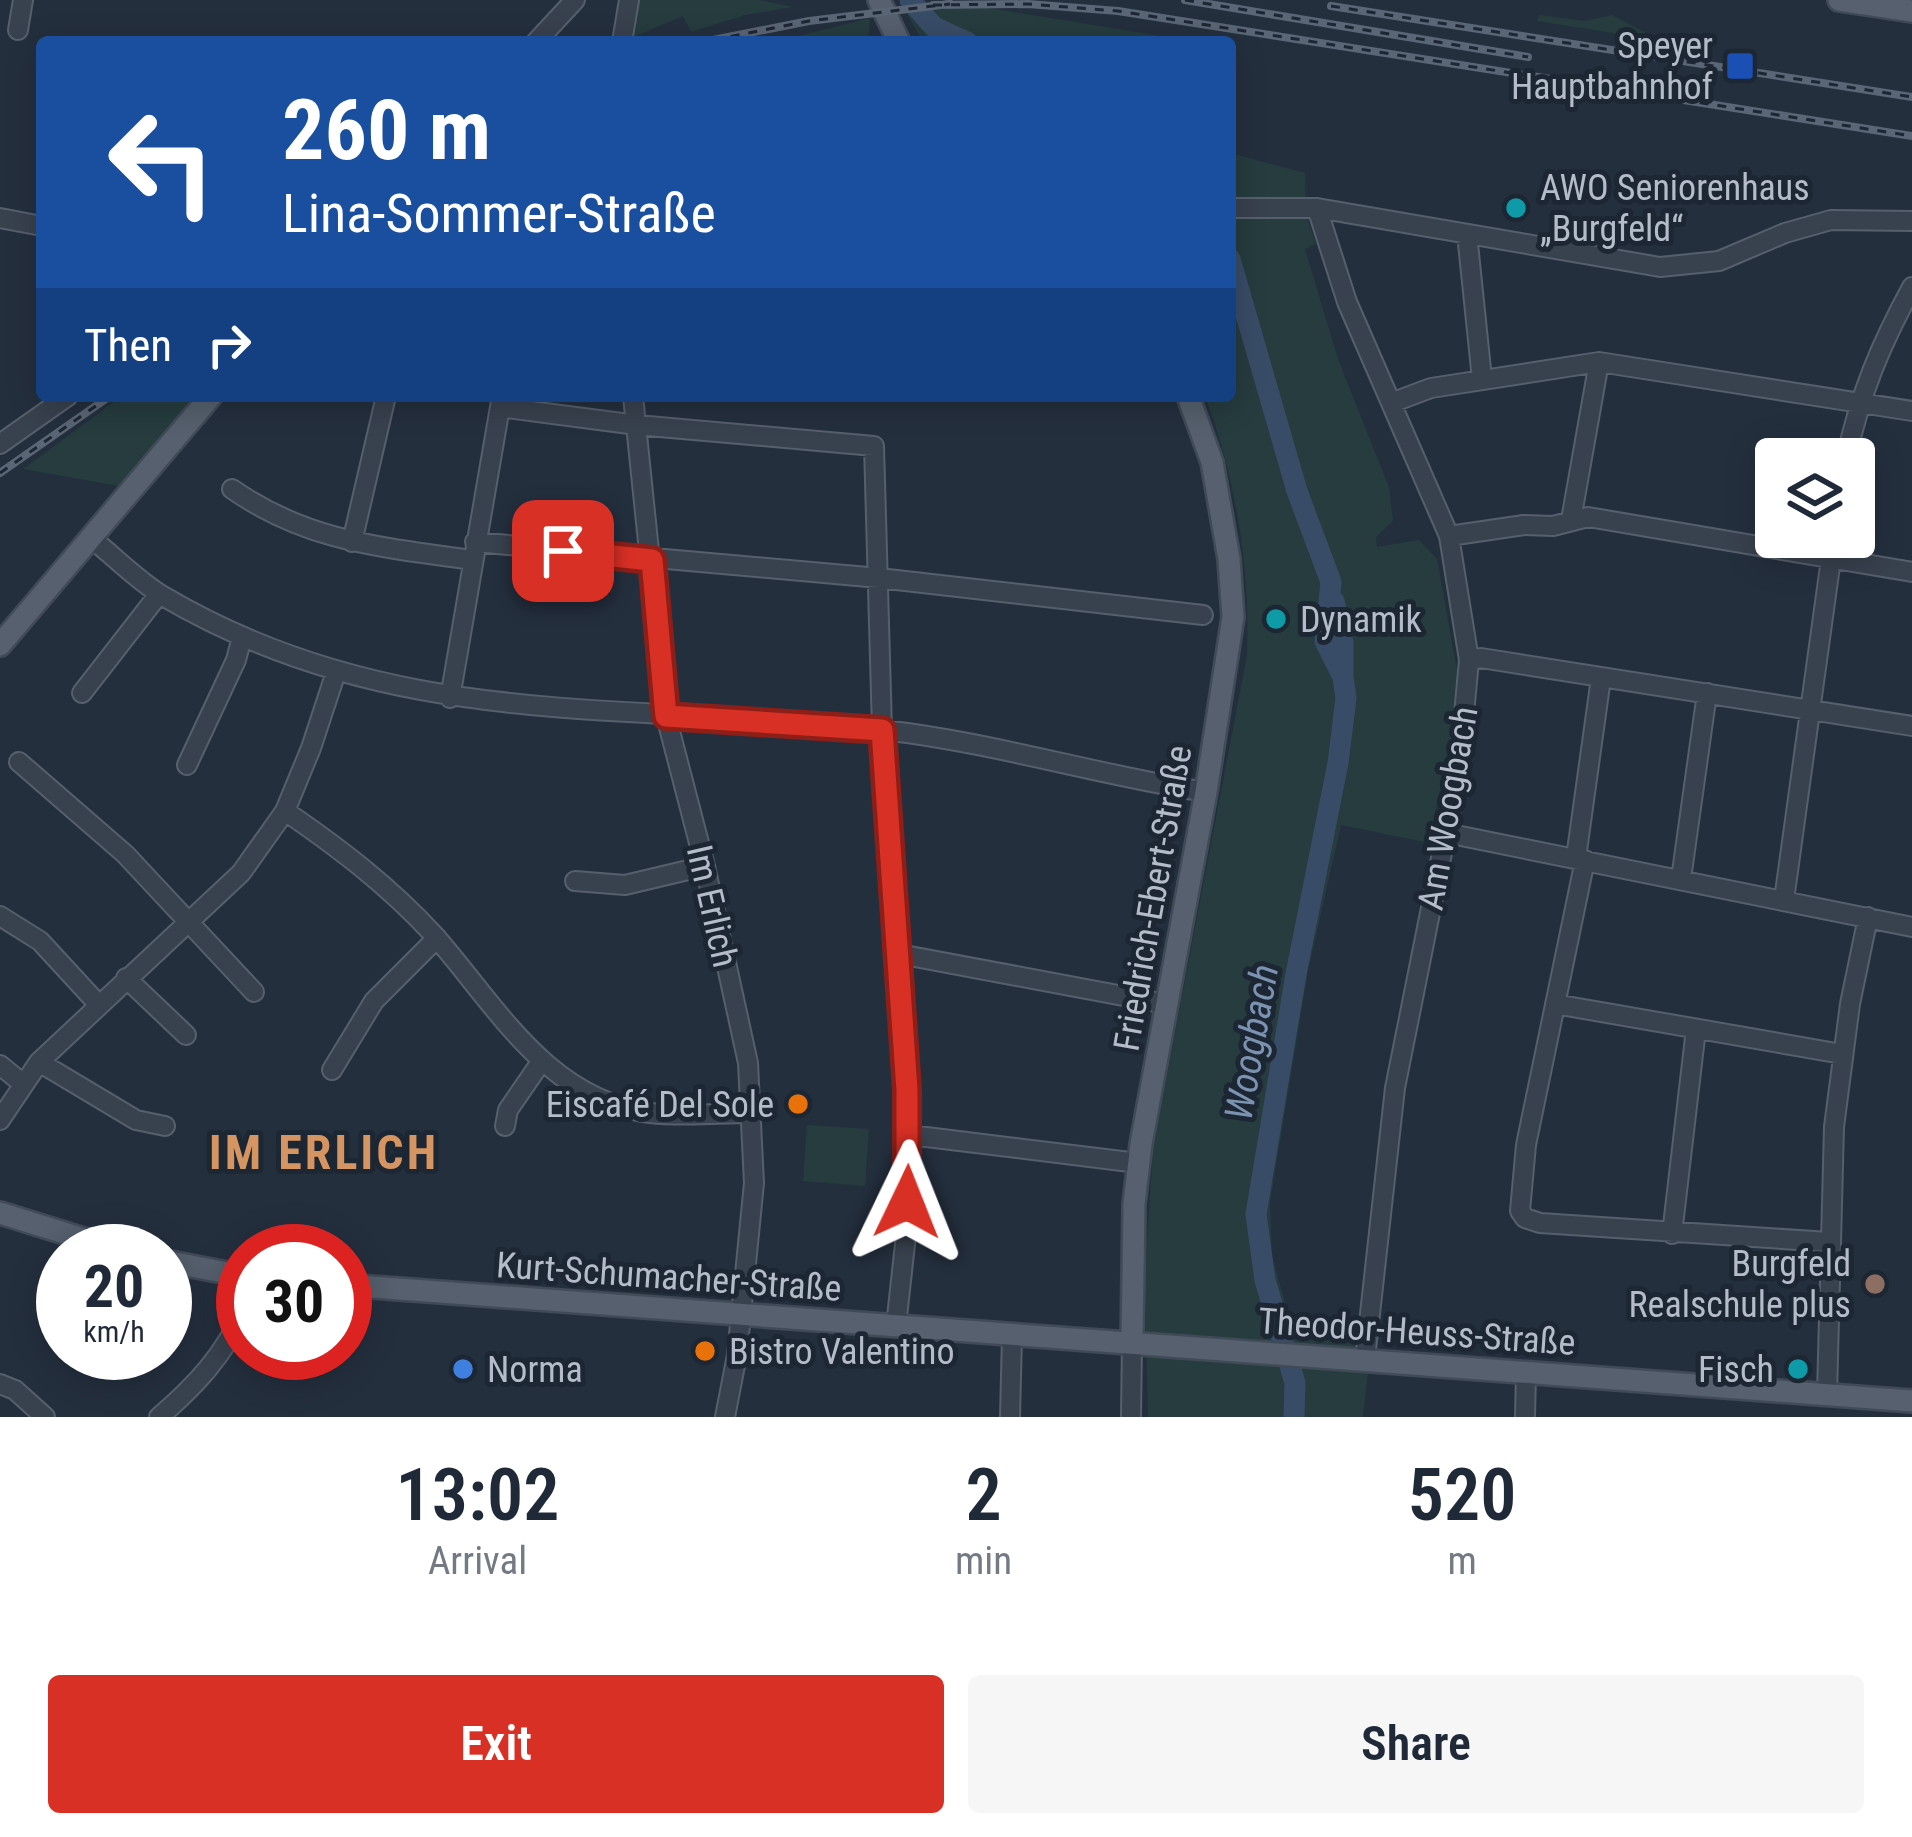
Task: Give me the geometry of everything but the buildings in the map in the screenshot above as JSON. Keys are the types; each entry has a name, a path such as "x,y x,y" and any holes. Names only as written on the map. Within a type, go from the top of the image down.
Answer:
{"main road":[{"path":"1839,0 1912,11"},
{"path":"0,645 206,402"},
{"name":"Friedrich-Ebert-Straße","path":"1132,1343 1138,1163 1206,792 1219,616 1229,559 1212,462 1191,402"},
{"path":"0,1213 36,1224"},
{"name":"Kurt-Schumacher-Straße","path":"372,1287 1132,1343"},
{"name":"Theodor-Heuss-Straße","path":"1132,1343 1912,1402"}],"street":[{"path":"18,30 22,0"},
{"path":"542,36 575,0"},
{"path":"623,36 629,0"},
{"path":"1236,208 1317,208 1678,267 1719,261 1785,232 1831,220 1912,220"},
{"name":"Am Woogbach","path":"1317,208 1347,302 1449,536 1469,660 1463,744 1395,1088 1365,1359"},
{"path":"0,218 36,225"},
{"path":"1467,234 1483,380"},
{"path":"1850,438 1858,402 1880,346 1912,287"},
{"path":"1391,403 1431,388 1600,362 1912,411"},
{"path":"1571,520 1600,362"},
{"path":"0,444 60,402"},
{"path":"352,542 385,402"},
{"path":"451,698 501,402 637,425 874,446 882,730 910,1135 896,1326"},
{"name":"Im Erlich","path":"634,402 666,716 748,1063 754,1183 741,1315 724,1417"},
{"path":"232,489 292,525 352,542 879,578 1219,616"},
{"path":"1449,536 1524,525 1553,526 1588,517 1755,537"},
{"path":"92,538 160,594 242,637 336,672 451,698 882,730 1206,792"},
{"path":"1784,900 1831,558"},
{"path":"1868,558 1912,572"},
{"path":"82,693 160,594"},
{"path":"187,765 242,637"},
{"path":"1469,660 1481,658 1912,726"},
{"path":"0,1120 39,1062 241,872 285,811 336,672"},
{"path":"1601,678 1580,859 1518,1202 1525,1218 1540,1223 1829,1242"},
{"path":"1681,879 1707,693"},
{"path":"19,762 125,854 254,992"},
{"path":"285,811 375,876 437,938 490,1007 542,1062 594,1094 633,1109 752,1113"},
{"path":"1446,833 1912,926"},
{"path":"574,881 625,884 705,866"},
{"path":"0,916 40,941 99,1005"},
{"path":"1827,1395 1834,1127 1842,1054 1868,917"},
{"path":"332,1070 374,1001 437,938"},
{"path":"899,954 1166,1004"},
{"path":"126,978 186,1035"},
{"path":"1555,1004 1842,1054"},
{"path":"1672,1234 1696,1029"},
{"path":"39,1062 136,1120 165,1126"},
{"path":"505,1126 508,1110 542,1062"},
{"path":"0,1065 22,1083"},
{"path":"910,1135 1138,1163"},
{"path":"1010,1417 1012,1335"},
{"name":"Friedrich-Ebert-Straße","path":"1131,1417 1132,1343"},
{"path":"161,1416 216,1358"},
{"path":"1525,1417 1526,1372"},
{"path":"0,1384 15,1390 45,1417"}],"green space":[{"path":"634,0 759,0 793,7 745,15 691,32 683,16 629,36"},
{"path":"989,8 1161,36 920,36 907,14"},
{"path":"1539,15 1585,21 1612,15 1646,33 1645,38 1537,21"},
{"path":"870,18 868,36 799,36"},
{"path":"1236,155 1305,173 1306,215 1316,244 1305,249 1338,359 1389,487 1393,521 1376,537 1377,547 1419,540 1437,559 1457,670 1450,741 1429,843 1341,825 1308,971 1270,1202 1272,1256 1294,1335 1374,1318 1363,1417 1148,1417 1145,1275 1153,1148 1247,655 1239,523 1207,402 1236,402"},
{"path":"114,402 191,402 119,486 23,469"},
{"path":"807,1125 869,1129 865,1186 803,1181"}],"waterway":[{"name":"Woogbach","path":"910,0 934,27 954,36"},
{"name":"Woogbach","path":"1236,280 1297,491 1331,582 1325,641 1343,677 1346,698 1256,1214 1265,1280 1295,1383 1294,1417"},
{"name":"Woogbach","path":"1334,601 1343,643 1343,677"}],"railway":[{"path":"1185,0 1528,57"},
{"path":"733,36 809,21 950,4"},
{"path":"933,5 1028,4 1118,11 1912,136"},
{"path":"1331,6 1912,97"},
{"path":"0,473 101,402"}],"place":[{"name":"Speyer Hauptbahnhof","path":"1740,66"},
{"name":"AWO Seniorenhaus „Burgfeld“","path":"1516,208"},
{"name":"Dynamik","path":"1276,619"},
{"name":"Eiscafé Del Sole","path":"798,1104"},
{"name":"Burgfeld Realschule plus","path":"1875,1284"},
{"name":"Bistro Valentino","path":"705,1351"},
{"name":"Norma","path":"463,1369"},
{"name":"Fisch","path":"1798,1369"}],"district":[{"name":"IM ERLICH","path":"324,1152"}],"route":[{"path":"563,551 652,560 666,716 882,730 910,1135 907,1202"}]}
